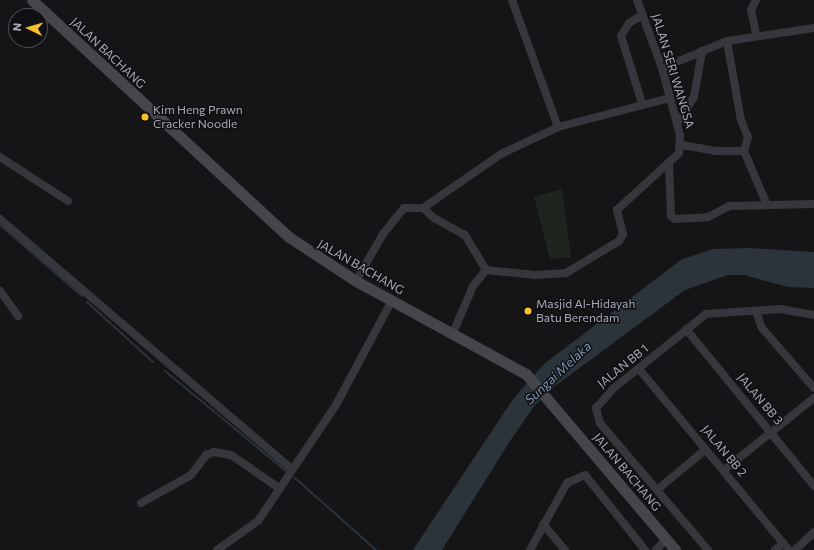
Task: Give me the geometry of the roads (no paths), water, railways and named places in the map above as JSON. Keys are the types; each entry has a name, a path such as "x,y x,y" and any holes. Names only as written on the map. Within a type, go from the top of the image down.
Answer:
{"street":[{"name":"JALAN BACHANG","path":"32,0 284,233 356,281 453,332 526,374 548,397 675,550"},
{"path":"512,0 558,127"},
{"name":"JALAN SERI WANGSA","path":"486,270 536,275 570,272 621,238 617,210 669,164 682,145 662,68 637,0"},
{"path":"756,0 752,10 756,34"},
{"path":"642,103 621,36 629,23 643,15"},
{"path":"662,68 727,41 756,34 814,28"},
{"path":"727,41 740,120 748,137 744,151 768,205"},
{"path":"677,124 694,97 702,51"},
{"path":"423,208 501,154 558,127 642,103 670,98"},
{"path":"682,145 715,151 744,151"},
{"path":"0,157 68,201"},
{"path":"669,164 671,216 675,219 708,217 730,206 814,204"},
{"path":"356,281 397,216 410,206 423,208 434,218 465,234 486,270 473,286 453,332"},
{"path":"0,219 292,469"},
{"path":"0,291 18,316"},
{"path":"217,550 250,529 279,488 336,405 392,300"},
{"name":"JALAN BB 1","path":"708,550 597,416 600,400 706,314 780,309 814,315"},
{"path":"756,311 762,328 814,388"},
{"name":"JALAN BB 3","path":"686,329 814,486"},
{"name":"JALAN BB 2","path":"639,369 789,550"},
{"path":"724,470 814,398"},
{"path":"658,489 706,448"},
{"path":"141,503 191,475 201,460 214,452 231,455 279,488"},
{"path":"530,550 567,483 585,475 645,550"},
{"path":"543,524 565,550"},
{"path":"795,550 814,532"},
{"path":"656,550 666,539"},
{"path":"775,550 783,543"}],"water":[{"name":"Sungai Melaka","path":"749,248 814,252 814,288 788,287 744,275 728,275 685,290 551,389 535,405 510,441 442,550 413,550 513,399 544,364 682,259 714,249"}],"waterway":[{"path":"0,225 82,296"},
{"path":"87,302 153,362"},
{"path":"165,371 287,472"},
{"path":"295,478 376,550"}],"place":[{"name":"Kim Heng Prawn Cracker Noodle","path":"145,117"},
{"name":"Masjid Al-Hidayah Batu Berendam","path":"528,311"}]}
